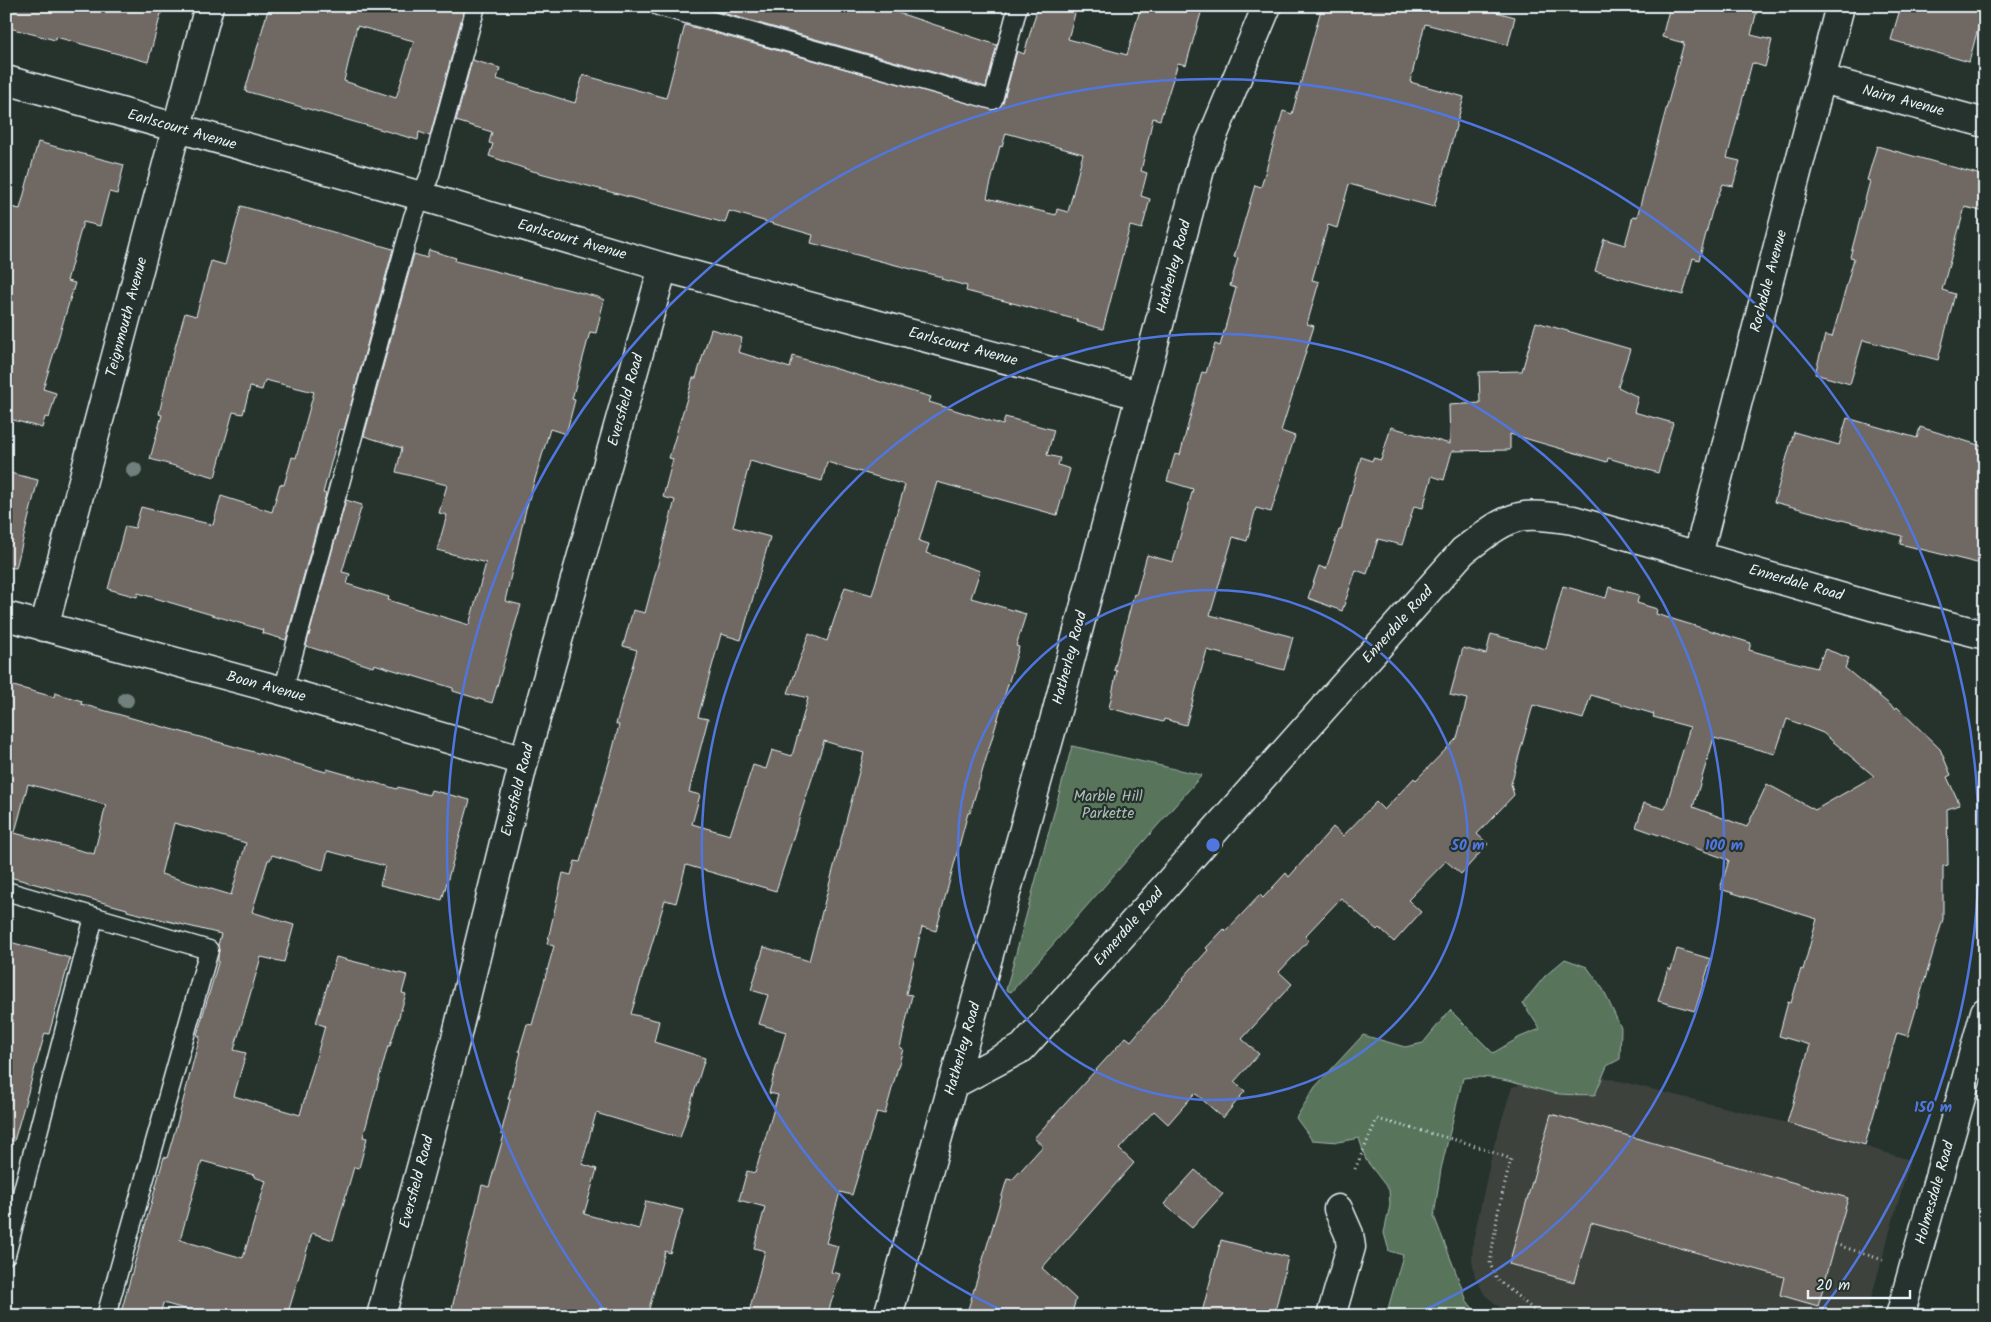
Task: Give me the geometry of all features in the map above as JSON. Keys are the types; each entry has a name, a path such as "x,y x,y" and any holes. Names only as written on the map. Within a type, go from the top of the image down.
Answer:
{"street":[{"name":"Teignmouth Avenue","path":"44,627 210,6"},
{"name":"Hatherley Road","path":"888,1316 1056,714 1202,162 1266,6"},
{"name":"Rochdale Avenue","path":"1698,554 1840,6"},
{"name":"Nairn Avenue","path":"1822,79 1985,123"},
{"name":"Earlscourt Avenue","path":"6,80 663,266 1139,396"},
{"name":"Eversfield Road","path":"381,1316 456,1038 524,761 663,266"},
{"name":"Ennerdale Road","path":"952,1085 1022,1048 1464,551 1493,529 1520,517 1573,520 1698,554 1875,607 1985,635"},
{"name":"Boon Avenue","path":"7,618 283,691 524,761"},
{"name":"Holmesdale Road","path":"1900,1316 1985,1012"},
{"path":"1331,1316 1351,1247 1349,1234 1338,1209"}],"lane":[{"path":"283,691 413,217 430,175 476,6"},
{"path":"658,6 993,100 1018,6"},
{"path":"6,891 209,950 106,1316"},
{"path":"6,1255 94,917"}],"path":[{"path":"1355,1169 1377,1118 1467,1143 1511,1159 1498,1212 1490,1264 1497,1279 1541,1316"},
{"path":"1835,1244 1889,1262"}],"shaded area":[{"path":"1579,1071 1787,1123 1910,1160 1866,1316 1510,1316 1485,1295 1475,1277 1472,1260 1473,1241 1494,1145 1512,1087"}],"green space":[{"name":"Marble Hill Parkette","path":"1072,746 1202,775 1011,992 1006,990"},
{"path":"1565,959 1587,967 1603,989 1621,1028 1620,1059 1607,1066 1595,1095 1560,1094 1496,1079 1463,1078 1441,1169 1434,1216 1467,1301 1479,1316 1386,1316 1403,1255 1389,1251 1384,1233 1390,1205 1389,1190 1366,1160 1359,1138 1338,1142 1312,1140 1296,1118 1315,1087 1363,1035 1405,1047 1423,1043 1450,1010 1493,1053 1520,1037 1540,1029 1523,1003 1545,976"}],"building":[{"path":"6,6 163,6 148,62 56,37 55,40 6,27"},
{"path":"269,6 465,6 430,136 419,132 418,140 245,91","holes":["357,26 414,41 396,98 344,81"]},
{"path":"698,6 877,6 997,45 986,87"},
{"path":"1038,6 1077,6 1068,39 1127,55 1141,6 1203,6 1186,65 1178,63 1160,120 1153,118 1141,171 1147,173 1141,196 1150,199 1142,229 1130,226 1103,329 1077,322 1078,320 966,291 967,286 941,279 942,277 811,243 813,235 729,211 725,223 529,170 489,156 493,144 489,143 492,132 456,121 472,60 500,68 497,79 575,103 583,75 666,98 685,25 995,110 1003,103 1017,51 1024,54","holes":["1006,133 1083,154 1068,212 1057,209 1056,215 987,198 1000,146 1002,147"]},
{"path":"1322,6 1474,6 1515,17 1508,45 1425,24 1410,82 1464,97 1434,207 1349,184 1337,228 1328,225 1312,280 1319,282 1307,324 1314,326 1281,431 1295,436 1271,512 1256,508 1247,541 1233,537 1210,615 1293,637 1284,670 1207,650 1186,725 1164,719 1163,722 1109,708 1117,671 1114,670 1134,594 1136,595 1147,555 1173,562 1193,489 1167,481 1175,454 1180,455 1202,372 1206,373 1215,344 1220,346 1236,288 1230,286 1238,258 1234,257 1255,185 1261,187 1283,111 1292,114"},
{"path":"1670,6 1758,6 1751,35 1772,40 1765,67 1752,63 1727,158 1740,161 1733,186 1723,184 1712,211 1699,260 1693,258 1683,295 1595,271 1604,239 1625,245 1633,216 1637,217 1684,43 1662,37"},
{"path":"1901,6 1984,6 1969,62 1891,40"},
{"path":"38,142 124,165 117,194 109,192 100,226 83,222 67,281 75,283 43,389 56,393 49,418 45,417 42,428 6,418 6,206 20,209"},
{"path":"1877,146 1985,176 1985,212 1965,207 1942,290 1955,294 1938,360 1863,340 1850,384 1815,374 1825,335 1832,337 1854,258 1850,257 1870,181 1867,180"},
{"path":"241,206 393,249 344,430 340,429 323,493 326,494 286,640 262,633 263,630 138,593 137,597 108,589 125,526 135,528 141,507 213,525 221,496 272,512 280,484 284,485 292,457 296,458 314,392 265,380 262,390 250,387 243,414 233,412 215,477 150,459 162,415 159,414 170,365 185,313 196,316 211,261 225,265"},
{"path":"429,250 456,258 455,261 604,300 596,333 590,332 572,399 575,400 566,434 550,429 526,509 505,601 521,605 492,703 453,691 453,688 374,664 373,667 306,646 346,500 362,505 342,572 350,574 347,584 389,597 388,600 469,625 486,563 437,550 447,515 439,513 447,485 396,472 402,448 364,436 414,254 427,258"},
{"path":"1536,322 1630,349 1618,387 1638,397 1634,412 1673,423 1658,473 1608,458 1607,462 1510,434 1510,450 1452,451 1444,480 1432,476 1423,508 1414,506 1402,545 1378,539 1367,574 1356,570 1342,611 1308,598 1319,566 1326,569 1339,530 1341,530 1361,457 1372,461 1373,458 1381,460 1391,427 1450,444 1449,405 1480,403 1479,372 1522,371"},
{"path":"711,329 742,338 738,352 790,368 793,356 931,397 929,402 1003,425 1005,417 1054,430 1047,455 1060,458 1058,465 1070,469 1057,515 937,482 919,541 929,544 926,553 980,571 971,598 1026,614 1016,646 1019,647 970,813 968,813 936,931 922,927 906,994 912,995 900,1048 903,1049 885,1114 877,1112 852,1195 840,1192 826,1243 838,1246 831,1272 840,1274 827,1316 748,1316 765,1251 754,1248 765,1207 739,1200 747,1171 755,1173 778,1095 769,1093 786,1032 759,1024 768,995 751,990 764,947 809,961 864,753 824,741 776,891 686,865 676,903 665,900 631,1014 659,1021 654,1042 705,1058 680,1138 596,1113 582,1164 597,1169 584,1214 639,1229 646,1201 683,1210 670,1253 665,1251 647,1316 450,1316 482,1185 489,1187 504,1135 501,1134 521,1052 519,1051 527,1024 532,1025 554,946 547,944 563,873 571,875 575,861 580,862 611,756 619,725 616,724 637,650 623,646 633,610 645,613 675,500 663,497 673,459 669,458 693,378 696,378","holes":["750,461 822,481 827,462 905,485 872,595 845,587 827,641 809,634 788,693 808,698 792,756 772,750 766,769 753,765 730,835 692,824 700,795 689,792 708,719 698,717 721,634 741,640 770,537 733,527"]},
{"path":"1847,418 1917,438 1920,427 1985,447 1985,565 1900,544 1902,536 1774,502 1794,432 1839,445"},
{"path":"6,472 38,480 16,568 6,567"},
{"path":"1563,586 1606,598 1609,587 1639,595 1637,603 1657,609 1656,614 1751,643 1749,650 1817,668 1825,649 1849,658 1845,668 1895,709 1897,707 1940,749 1951,775 1947,777 1960,805 1947,809 1948,865 1943,866 1943,919 1908,1036 1897,1033 1865,1145 1787,1123 1810,1045 1779,1036 1788,1002 1791,1003 1801,969 1803,970 1817,919 1720,889 1729,860 1636,827 1644,803 1665,809 1690,727 1653,717 1654,714 1591,695 1583,719 1533,705 1511,784 1514,795 1477,834 1488,844 1461,874 1446,861 1408,900 1421,912 1394,942 1379,928 1377,930 1341,898 1305,936 1309,940 1279,972 1292,984 1242,1039 1259,1054 1234,1082 1245,1091 1223,1118 1195,1093 1168,1124 1154,1111 1119,1149 1134,1163 1042,1268 1076,1299 1071,1316 966,1316 1007,1179 1012,1180 1043,1146 1034,1138 1126,1037 1131,1041 1208,950 1206,948 1224,929 1226,931 1260,895 1263,898 1286,873 1289,877 1333,827 1343,836 1376,802 1384,810 1414,778 1416,780 1457,738 1467,699 1450,695 1463,648 1486,654 1491,634 1546,649","holes":["1787,719 1823,733 1874,776 1815,810 1767,784 1747,827 1693,807 1714,738 1775,754"]},
{"path":"6,684 54,697 55,693 82,701 81,704 326,772 327,769 397,789 398,787 429,795 431,790 470,800 442,900 380,885 385,866 328,851 323,870 272,855 270,860 268,860 252,912 294,925 284,962 261,957 234,1050 246,1053 234,1096 300,1115 325,1026 316,1023 336,957 407,975 402,993 406,994 390,1046 388,1046 363,1137 367,1138 359,1168 354,1167 333,1240 312,1233 287,1316 210,1316 163,1303 160,1316 120,1316 164,1157 167,1158 178,1120 200,1036 197,1035 218,963 218,945 221,934 127,911 127,909 6,876","holes":["28,784 106,805 94,854 7,831 15,832","174,823 246,843 231,895 161,874","202,1161 254,1175 254,1177 266,1181 243,1258 180,1240"]},
{"path":"6,941 70,958 49,1034 45,1033 14,1141 6,1140"},
{"path":"1677,949 1711,959 1695,1011 1658,1001 1668,968 1671,970"},
{"path":"1551,1114 1848,1198 1818,1306 1780,1295 1784,1277 1591,1223 1574,1282 1509,1264"},
{"path":"1195,1170 1223,1194 1192,1228 1164,1204"},
{"path":"1221,1240 1288,1257 1274,1316 1201,1316"}]}
